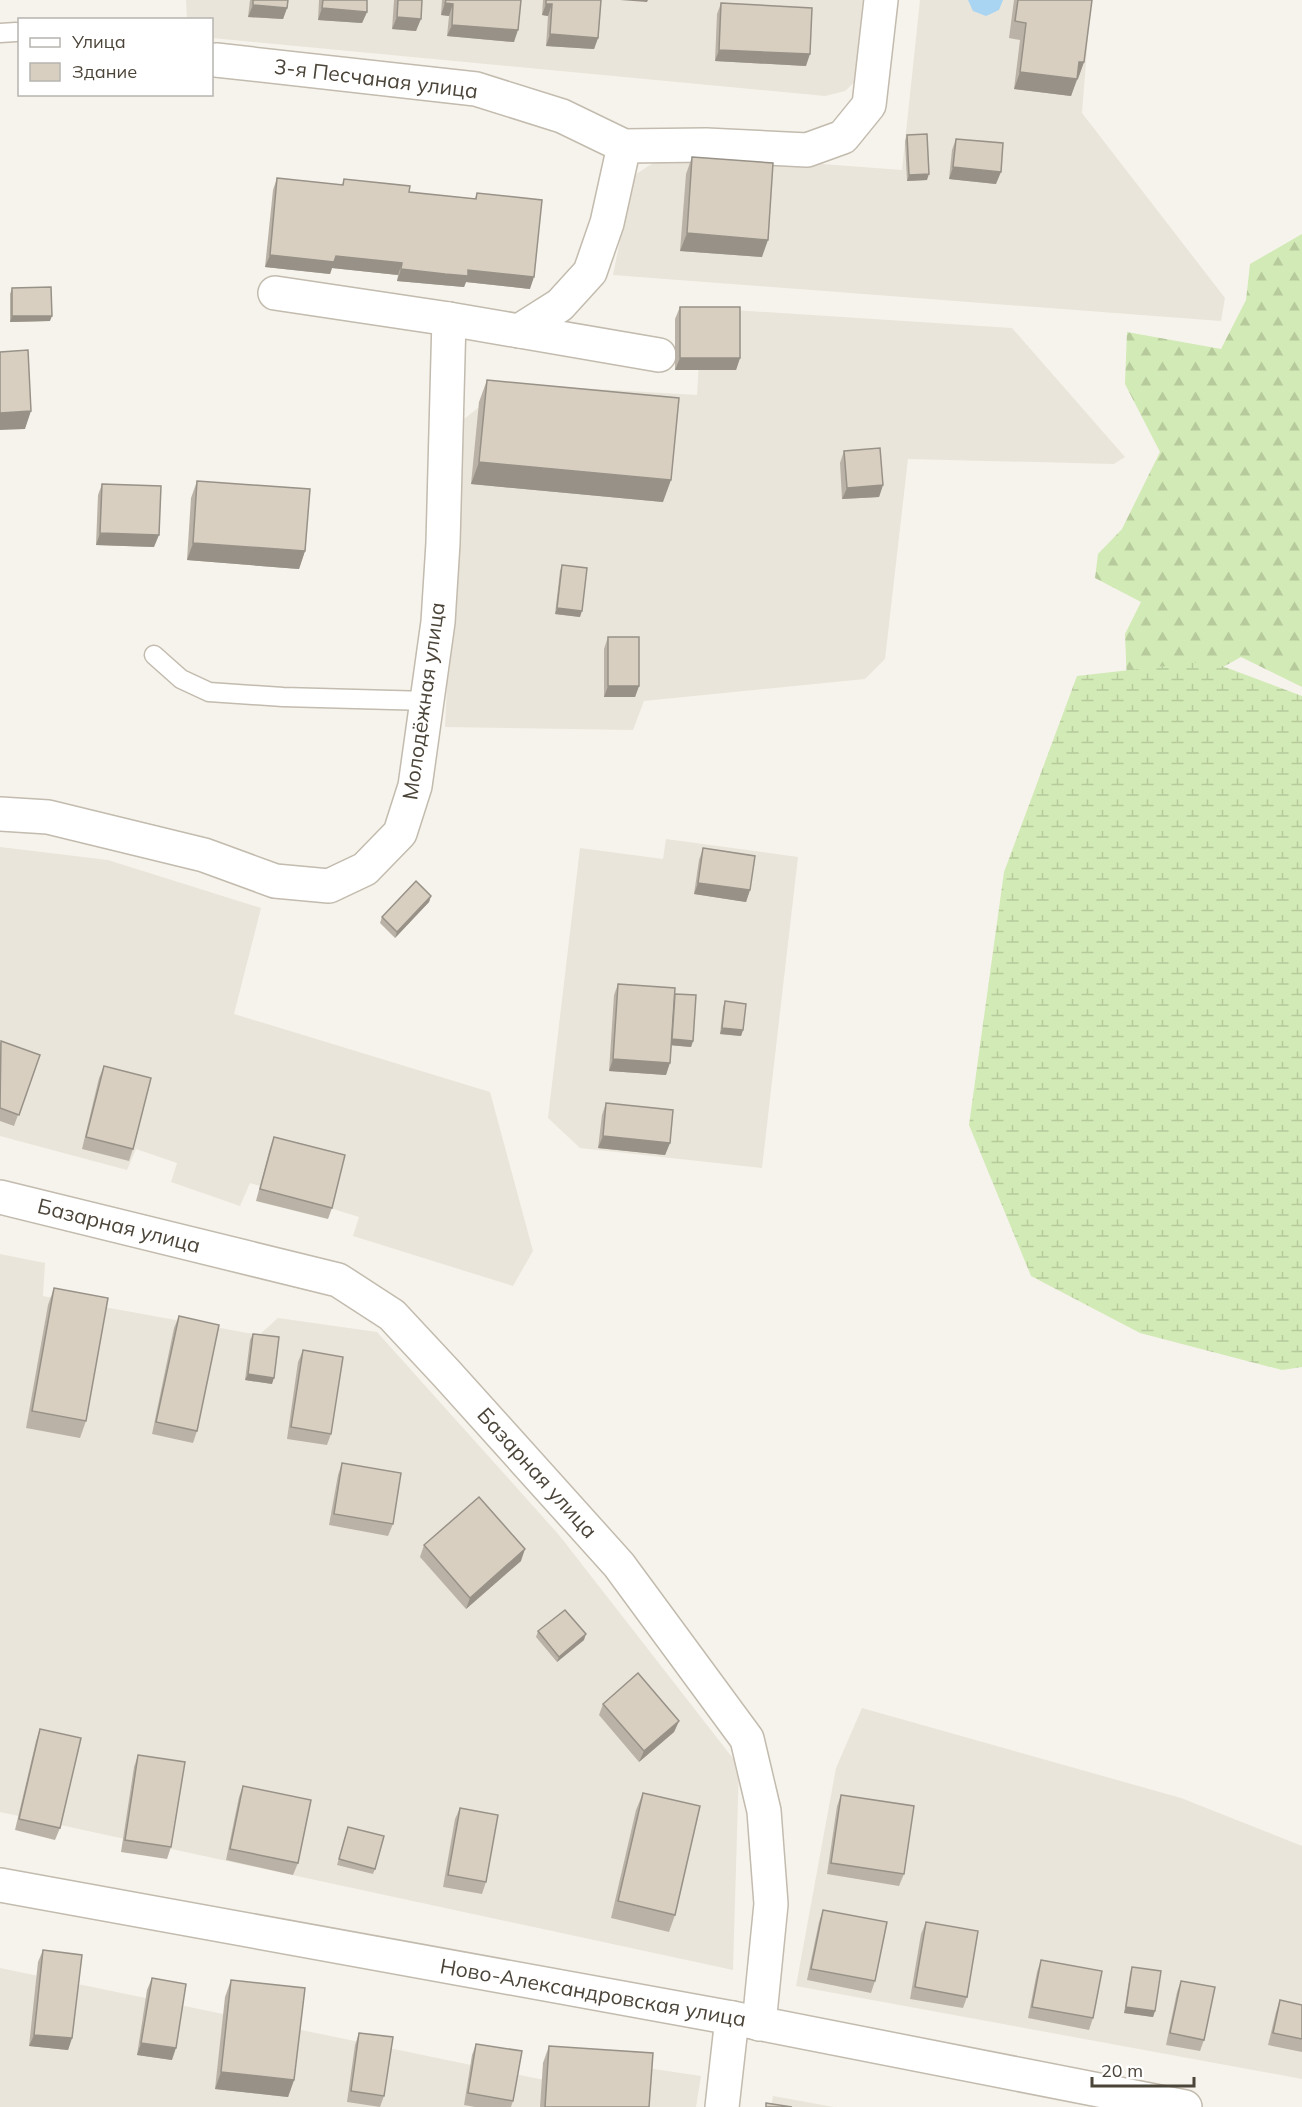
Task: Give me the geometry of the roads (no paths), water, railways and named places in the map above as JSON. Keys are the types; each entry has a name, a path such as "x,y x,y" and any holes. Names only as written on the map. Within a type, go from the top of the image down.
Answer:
{"street":[{"name":"3-я Песчаная улица","path":"216,60 476,89 562,116 624,146 706,145 807,150 843,137 869,105 881,0"},
{"path":"519,331 560,305 590,272 607,223 624,146"},
{"path":"275,292 449,319 659,356"},
{"name":"Молодёжная улица","path":"0,814 48,817 204,855 275,881 329,886 365,869 400,833 415,786 438,622 443,543 449,319"},
{"name":"Базарная улица","path":"0,1197 338,1280 392,1315 619,1565 747,1739 764,1811 771,1904 746,2021 722,2107"},
{"name":"Ново-Александровская улица","path":"0,1885 746,2021 1185,2107"}],"lane":[{"path":"154,655 181,679 208,692 283,697 428,701"}],"water":[{"path":"968,0 1003,0 999,10 986,16 973,11"}]}
